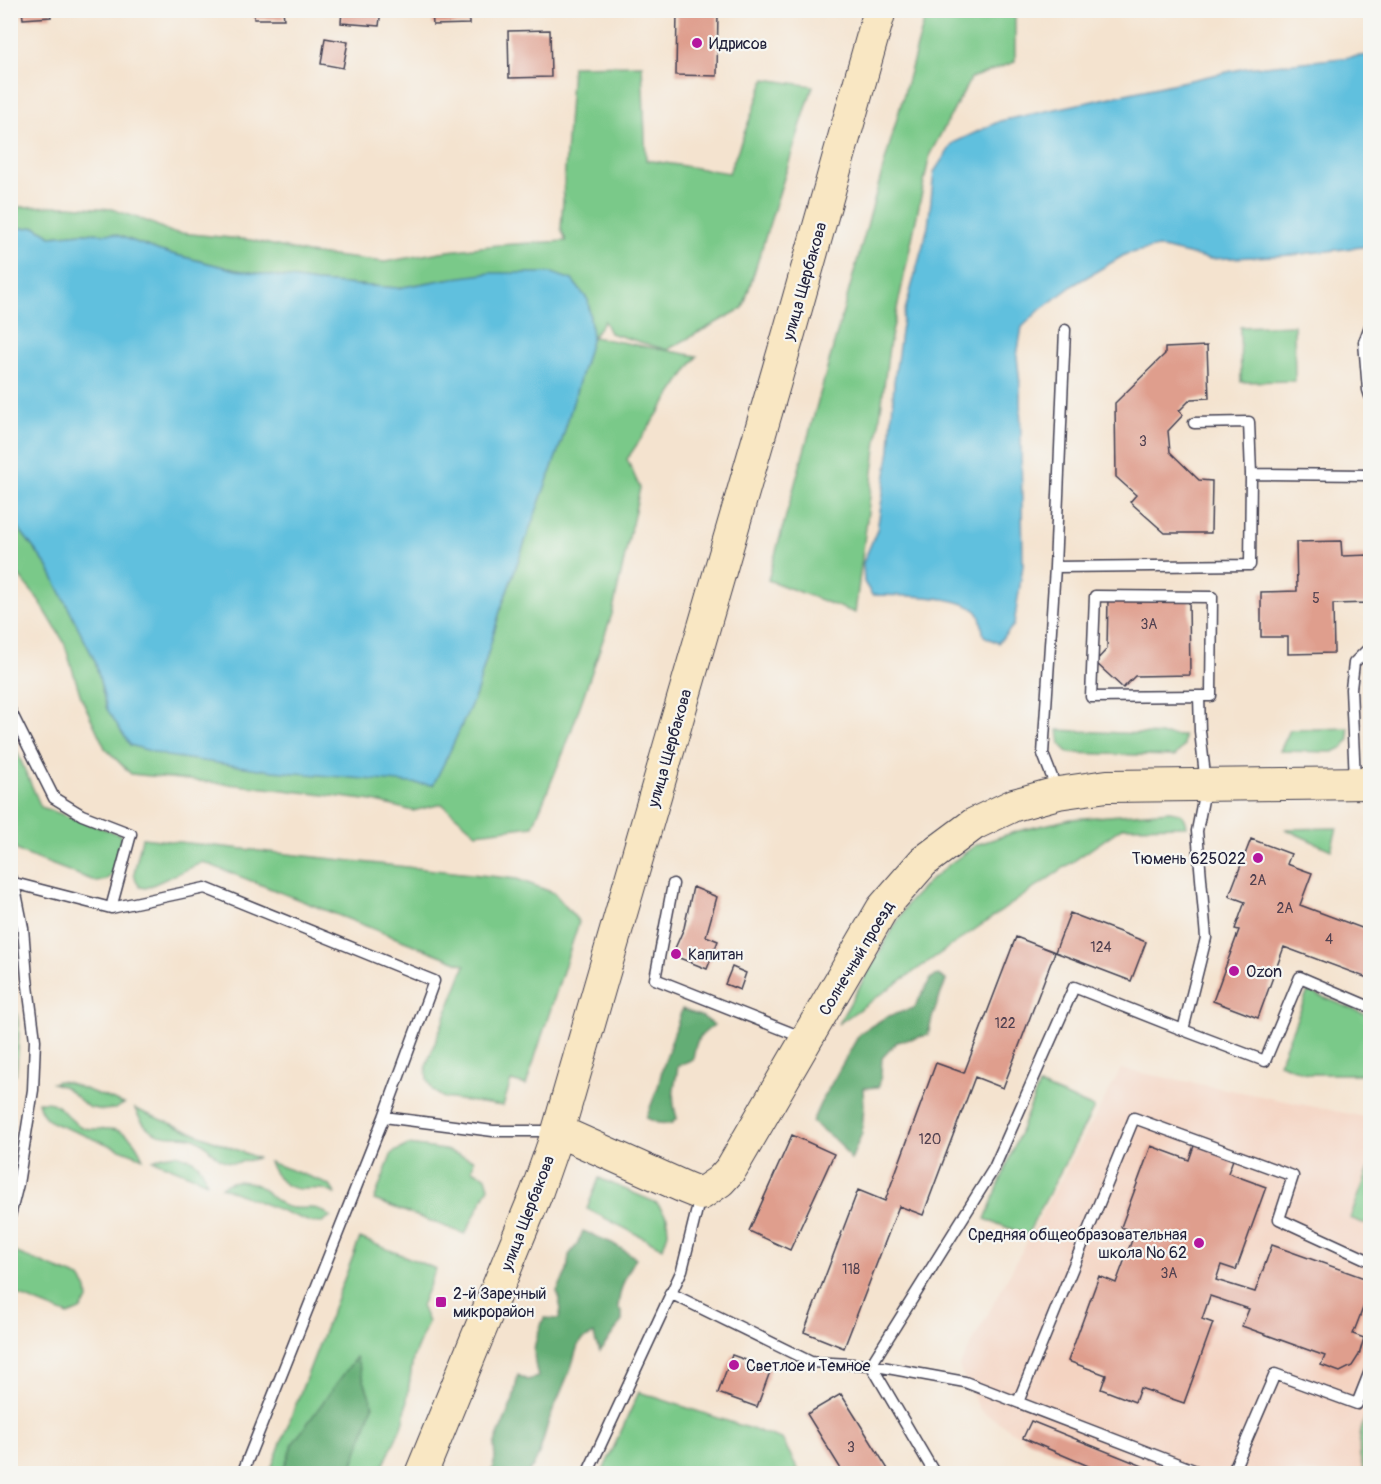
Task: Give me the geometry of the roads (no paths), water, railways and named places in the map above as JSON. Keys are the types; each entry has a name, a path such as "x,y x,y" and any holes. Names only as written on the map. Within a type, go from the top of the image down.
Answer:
{"main road":[{"name":"улица Щербакова","path":"421,1473 536,1194 558,1131 880,10"},
{"name":"Солнечный проезд","path":"701,1194 720,1181 731,1169 882,909 922,862 974,824 1014,805 1058,793 1107,786 1363,783"},
{"path":"558,1131 701,1194"}],"lane":[{"path":"1371,326 1364,342 1368,390 1371,396"},
{"path":"1058,793 1043,754 1055,567 1065,330"},
{"path":"1055,567 1250,565 1251,474 1248,422 1194,423"},
{"path":"1251,474 1371,475"},
{"path":"1095,596 1212,597 1211,696 1199,696 1091,697 1095,596"},
{"path":"1363,783 1351,689 1354,663 1371,647"},
{"path":"1183,1030 1206,938 1197,831 1206,784 1199,696"},
{"path":"10,710 54,798 82,815 130,834 111,908"},
{"path":"11,1210 18,1184 33,1090 35,1040 23,928 12,881 111,908 205,888 434,981 384,1117 242,1473"},
{"path":"673,884 656,979 807,1039"},
{"path":"871,1365 994,1168 1074,987 1265,1061 1300,977 1371,1007"},
{"path":"384,1117 493,1131 558,1131"},
{"path":"1018,1402 1134,1118 1293,1176 1279,1219 1371,1261"},
{"path":"588,1473 682,1270 701,1194"},
{"path":"670,1293 811,1362 871,1365 966,1382 1204,1473"},
{"path":"871,1365 935,1473"},
{"path":"1232,1473 1275,1374 1357,1404 1371,1371"}],"water":[{"path":"1370,55 1370,246 1293,255 1210,259 1158,247 1126,254 1075,284 1041,309 1022,327 1017,356 1020,384 1023,565 1014,625 998,643 984,636 978,613 959,602 929,597 872,595 864,582 863,563 877,530 890,450 894,382 903,318 928,227 934,172 953,143 1000,121 1246,68"},
{"path":"36,227 51,236 82,233 114,234 160,251 236,270 316,282 398,288 491,273 552,273 572,280 588,300 592,337 562,440 501,608 476,694 433,785 273,771 167,756 130,745 107,709 95,661 48,567 11,520 11,229"}],"place":[{"name":"Идрисов","path":"697,43"},
{"name":"Тюмень 625022","path":"1258,858"},
{"name":"Капитан","path":"676,954"},
{"name":"Ozon","path":"1234,971"},
{"name":"Средняя общеобразовательная школа № 62","path":"1199,1243"},
{"name":"2-й Заречный микрорайон","path":"441,1302"},
{"name":"Светлое и Темное","path":"734,1365"}]}
